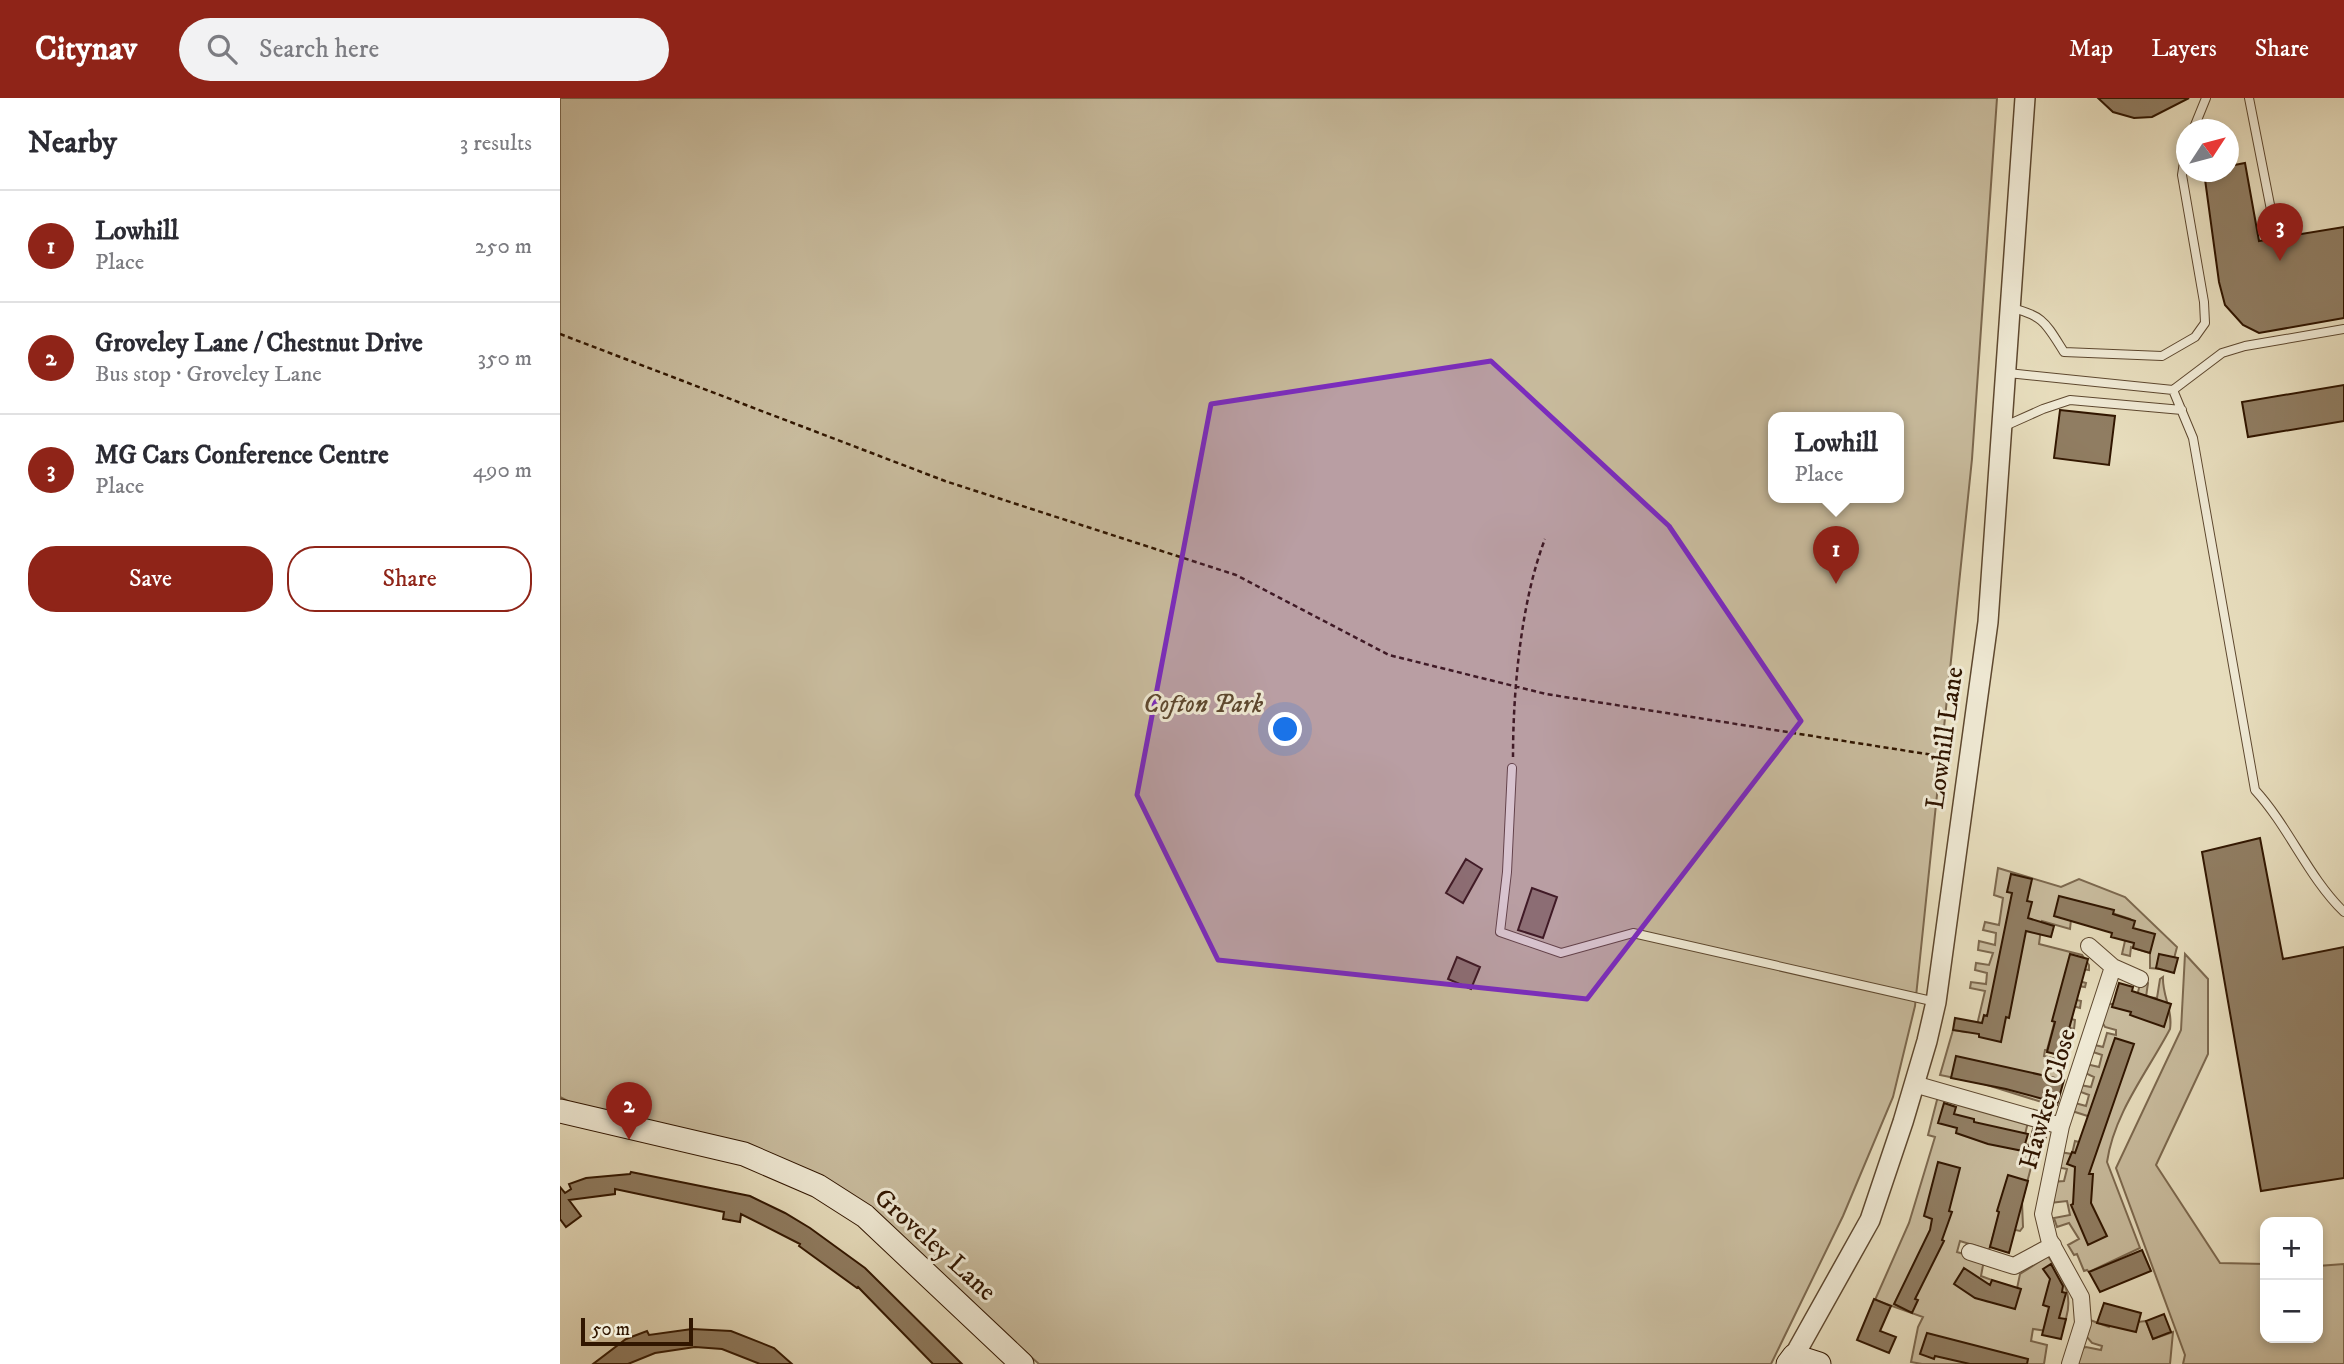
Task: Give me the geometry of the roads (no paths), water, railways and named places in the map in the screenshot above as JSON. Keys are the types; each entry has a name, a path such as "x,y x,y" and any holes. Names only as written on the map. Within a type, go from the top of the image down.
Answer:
{"main road":[{"name":"Groveley Lane","path":"560,1111 744,1154 818,1186 865,1216 1022,1364"},
{"path":"1791,1360 1819,1364"}],"street":[{"name":"Lowhill Lane","path":"1791,1360 1870,1220 1914,1084 1936,1002 1988,622 2025,98"},
{"path":"2089,946 2113,967 2140,978"},
{"name":"Hawker Close","path":"2070,1364 2083,1323 2081,1297 2053,1245 2043,1214 2061,1126 2113,967"},
{"path":"1914,1084 2061,1126"},
{"path":"1970,1252 2014,1266 2053,1245"}],"lane":[{"path":"2197,119 2206,98"},
{"path":"2249,98 2273,220"},
{"path":"2009,307 2035,314 2051,331 2064,352 2162,356 2195,337 2205,323 2204,302 2183,182"},
{"path":"2005,372 2174,390 2222,354 2245,346 2344,329"},
{"path":"2174,390 2193,438 2255,790 2274,811 2331,899 2344,912"},
{"path":"2001,428 2070,400 2182,410"},
{"path":"1513,768 1507,872 1500,932 1561,953 1633,933 1936,1002"}],"place":[{"name":"MG Cars Conference Centre","path":"2280,261"},
{"name":"Lowhill","path":"1836,584"},
{"name":"Groveley Lane / Chestnut Drive","path":"629,1140"}],"park label":[{"name":"Cofton Park","path":"1203,704"}]}
